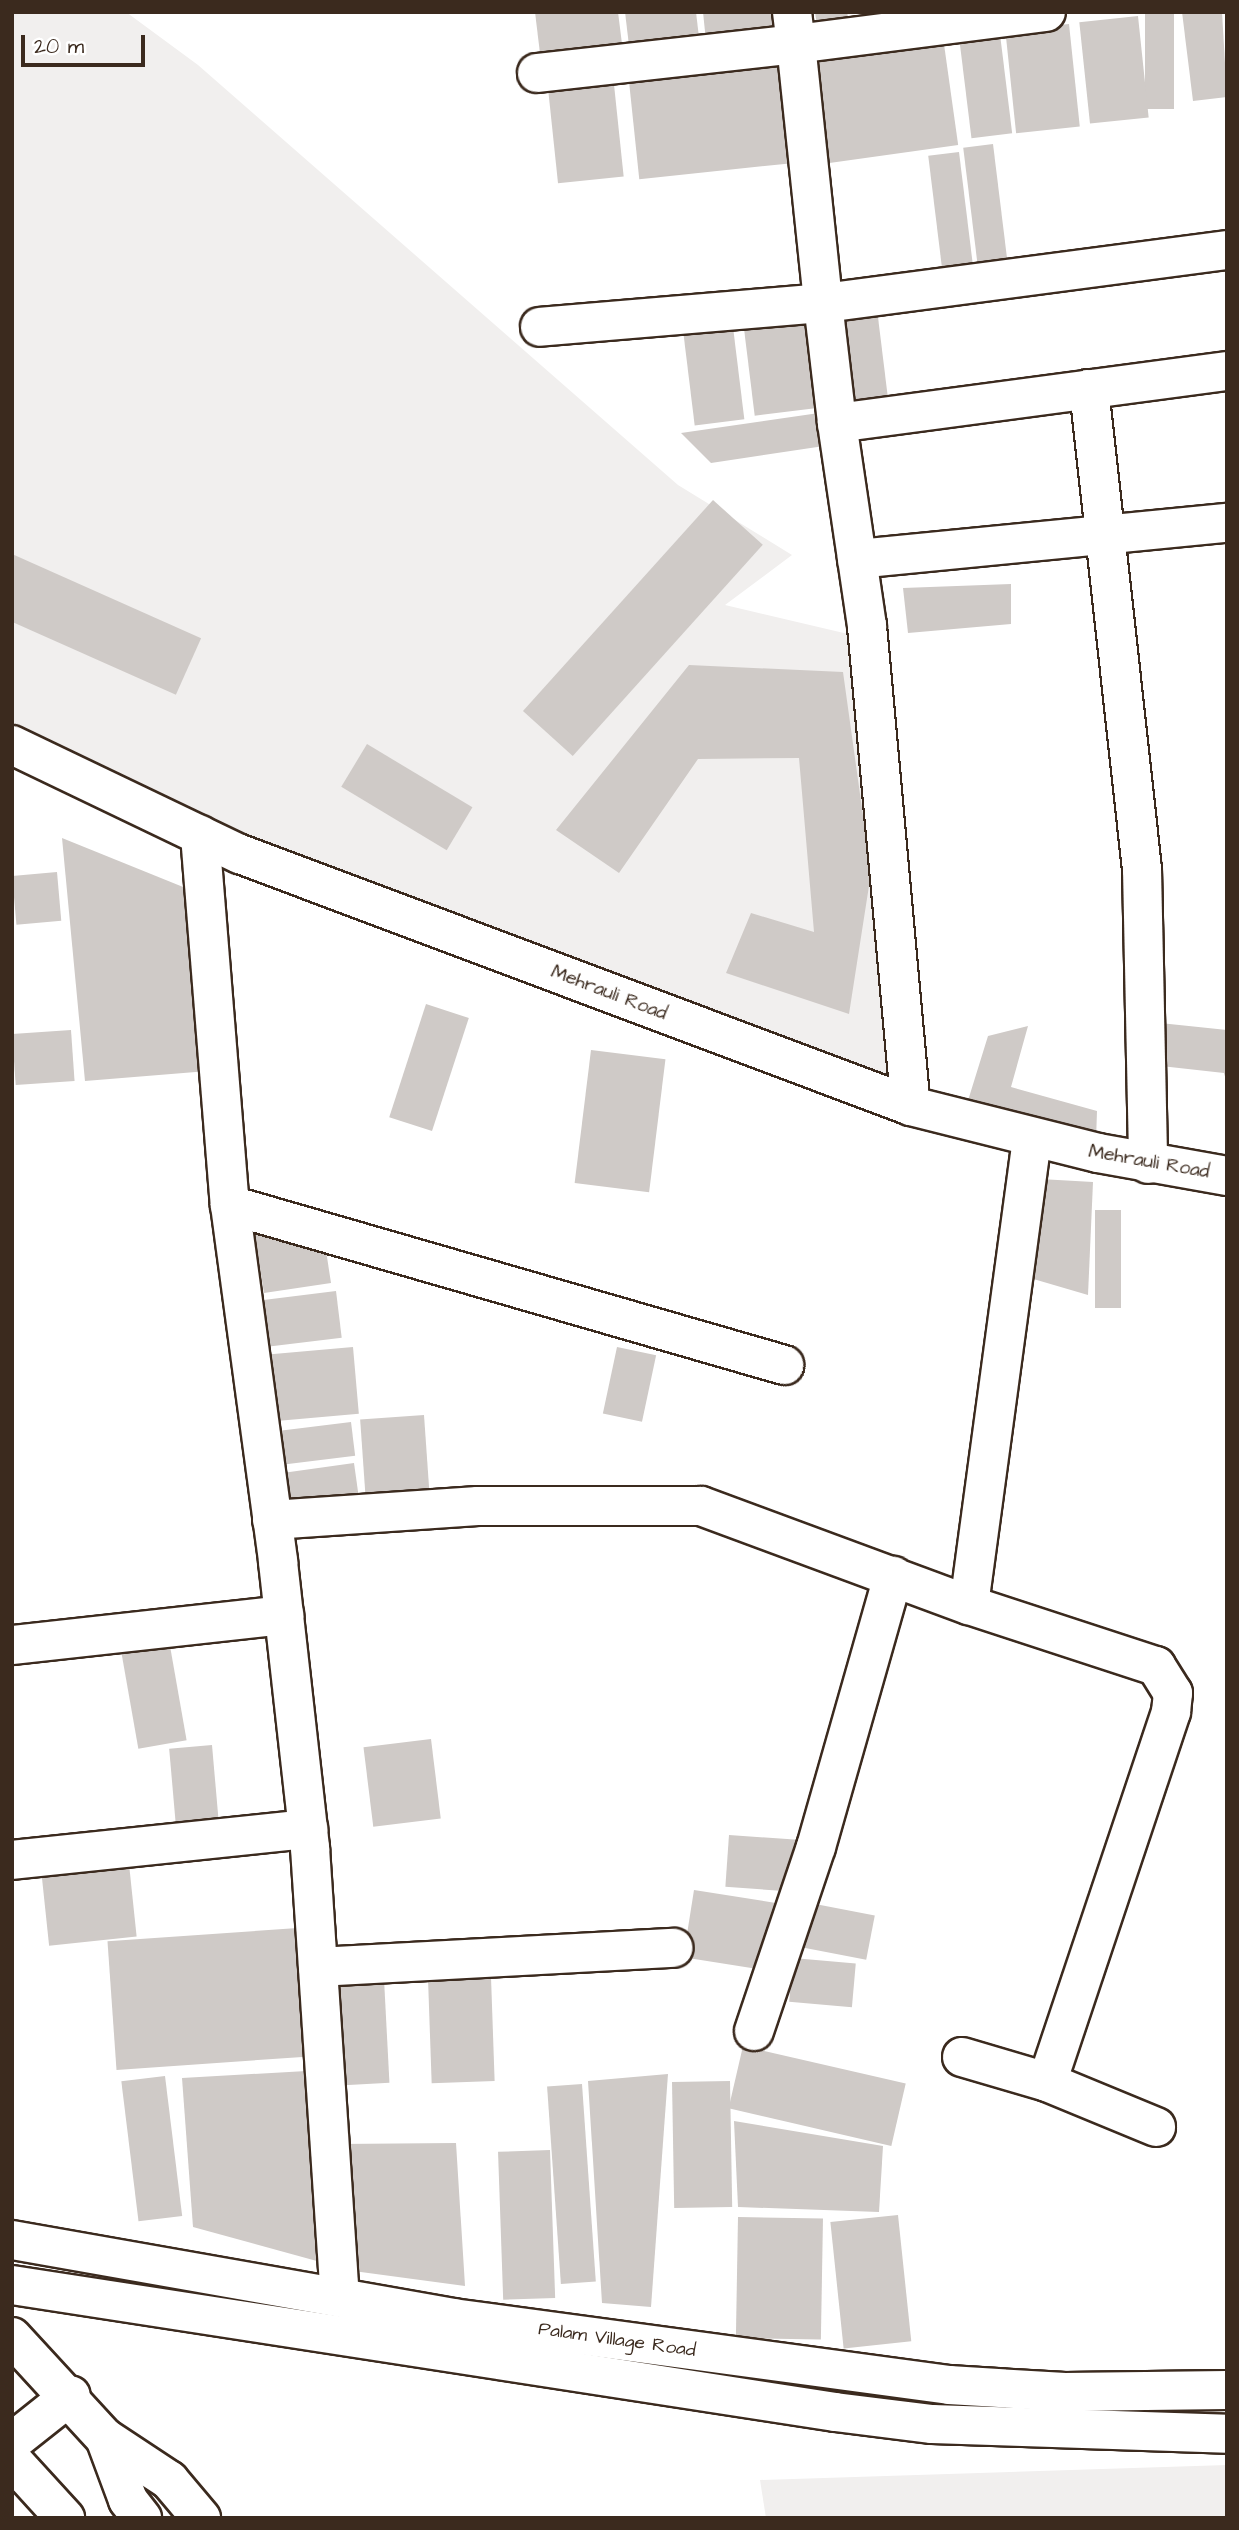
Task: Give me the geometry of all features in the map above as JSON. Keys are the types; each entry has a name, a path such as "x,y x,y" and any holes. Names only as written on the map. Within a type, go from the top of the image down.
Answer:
{"street":[{"path":"537,73 794,28 1046,12"},
{"path":"794,28 823,303 857,559 911,1107"},
{"path":"540,327 823,303 1227,250"},
{"path":"838,423 1227,371"},
{"path":"1089,389 1142,869 1148,1164"},
{"path":"857,559 1227,523"},
{"name":"Mehrauli Road","path":"12,745 240,854 911,1107 1148,1164 1227,1176"},
{"path":"200,835 230,1205 284,1615 308,1829 341,2297"},
{"path":"969,1605 1032,1138"},
{"path":"230,1205 784,1365"},
{"path":"272,1520 478,1506 701,1506 969,1605 1141,1657 1156,1666 1173,1693 1171,1712 1047,2082"},
{"path":"754,2031 816,1847 894,1576"},
{"path":"12,1645 284,1615"},
{"path":"12,1860 308,1829"},
{"path":"318,1967 673,1948"},
{"path":"962,2057 1047,2082 1156,2127"},
{"name":"Palam Village Road","path":"12,2240 453,2318 949,2385 1065,2392 1227,2390"},
{"name":"Palam Village Road","path":"12,2285 932,2424 1227,2434"},
{"path":"12,2337 71,2395 105,2438 128,2500 142,2518"},
{"path":"12,2442 71,2395"},
{"path":"105,2438 169,2480 201,2518"},
{"path":"12,2460 65,2518"}],"shaded area":[{"path":"12,12 126,12 198,65 678,485 792,555 725,605 848,634 911,1106 12,745"},
{"path":"1227,2465 1227,2518 766,2518 760,2480"}],"building":[{"path":"535,12 618,12 624,60 542,70"},
{"path":"625,12 696,12 700,46 630,54"},
{"path":"703,12 779,12 783,42 707,51"},
{"path":"815,12 847,12 849,22 817,26"},
{"path":"1145,12 1174,12 1174,109 1145,109"},
{"path":"1182,12 1222,12 1227,97 1193,101"},
{"path":"1138,16 1149,117 1090,124 1079,22"},
{"path":"1069,24 1080,126 1016,133 1005,31"},
{"path":"999,26 1012,133 971,138 958,31"},
{"path":"943,37 958,145 821,164 805,56"},
{"path":"788,54 799,162 639,179 628,71"},
{"path":"613,75 624,176 558,183 547,82"},
{"path":"993,144 1008,262 978,266 963,148"},
{"path":"959,152 974,270 943,274 928,156"},
{"path":"811,308 823,407 755,416 743,316"},
{"path":"877,309 889,403 844,409 832,314"},
{"path":"733,327 744,419 695,425 683,333"},
{"path":"819,413 824,446 711,463 681,433"},
{"path":"713,500 763,545 573,756 523,711"},
{"path":"12,554 201,638 176,695 12,622"},
{"path":"1011,584 1011,624 908,633 903,588"},
{"path":"689,665 843,672 871,873 849,1014 726,973 751,913 814,932 799,758 698,759 619,873 556,830"},
{"path":"367,744 472,807 447,850 341,787"},
{"path":"62,838 193,891 208,1071 85,1081"},
{"path":"57,872 61,921 16,925 12,876"},
{"path":"426,1004 469,1018 432,1131 389,1117"},
{"path":"1160,1023 1227,1030 1227,1084 1224,1073 1161,1066"},
{"path":"1028,1026 1011,1087 1097,1111 1096,1141 966,1107 988,1036"},
{"path":"71,1030 75,1081 16,1085 12,1034"},
{"path":"591,1050 665,1059 649,1192 575,1183"},
{"path":"1040,1179 1093,1182 1088,1295 1030,1278"},
{"path":"1095,1210 1121,1210 1121,1308 1095,1308"},
{"path":"252,1217 325,1244 331,1283 264,1293"},
{"path":"336,1291 342,1338 267,1347 262,1300"},
{"path":"353,1347 359,1414 268,1422 262,1355"},
{"path":"617,1347 656,1355 642,1422 603,1414"},
{"path":"424,1415 430,1496 366,1500 360,1419"},
{"path":"351,1422 355,1456 270,1466 266,1432"},
{"path":"354,1463 359,1499 277,1510 272,1475"},
{"path":"167,1629 187,1740 138,1749 119,1638"},
{"path":"431,1739 441,1818 373,1827 364,1747"},
{"path":"212,1745 219,1830 177,1833 169,1749"},
{"path":"729,1835 798,1840 794,1892 725,1887"},
{"path":"129,1864 137,1937 49,1946 41,1873"},
{"path":"694,1890 785,1904 774,1972 683,1957"},
{"path":"810,1903 875,1916 866,1960 801,1947"},
{"path":"312,1927 321,2056 116,2070 107,1941"},
{"path":"793,1958 856,1963 852,2007 789,2002"},
{"path":"491,1977 495,2081 432,2083 428,1979"},
{"path":"384,1979 389,2083 340,2085 334,1982"},
{"path":"743,2046 906,2084 891,2146 729,2108"},
{"path":"324,2070 335,2266 193,2227 182,2078"},
{"path":"668,2074 651,2307 602,2303 588,2081"},
{"path":"165,2076 182,2216 139,2221 121,2081"},
{"path":"730,2081 732,2207 674,2208 672,2082"},
{"path":"582,2084 596,2282 561,2284 547,2086"},
{"path":"734,2121 883,2146 879,2212 738,2207"},
{"path":"456,2143 465,2286 346,2270 338,2144"},
{"path":"550,2150 555,2298 503,2300 498,2152"},
{"path":"898,2215 911,2341 844,2348 830,2222"},
{"path":"738,2217 823,2218 821,2339 736,2338"}]}
